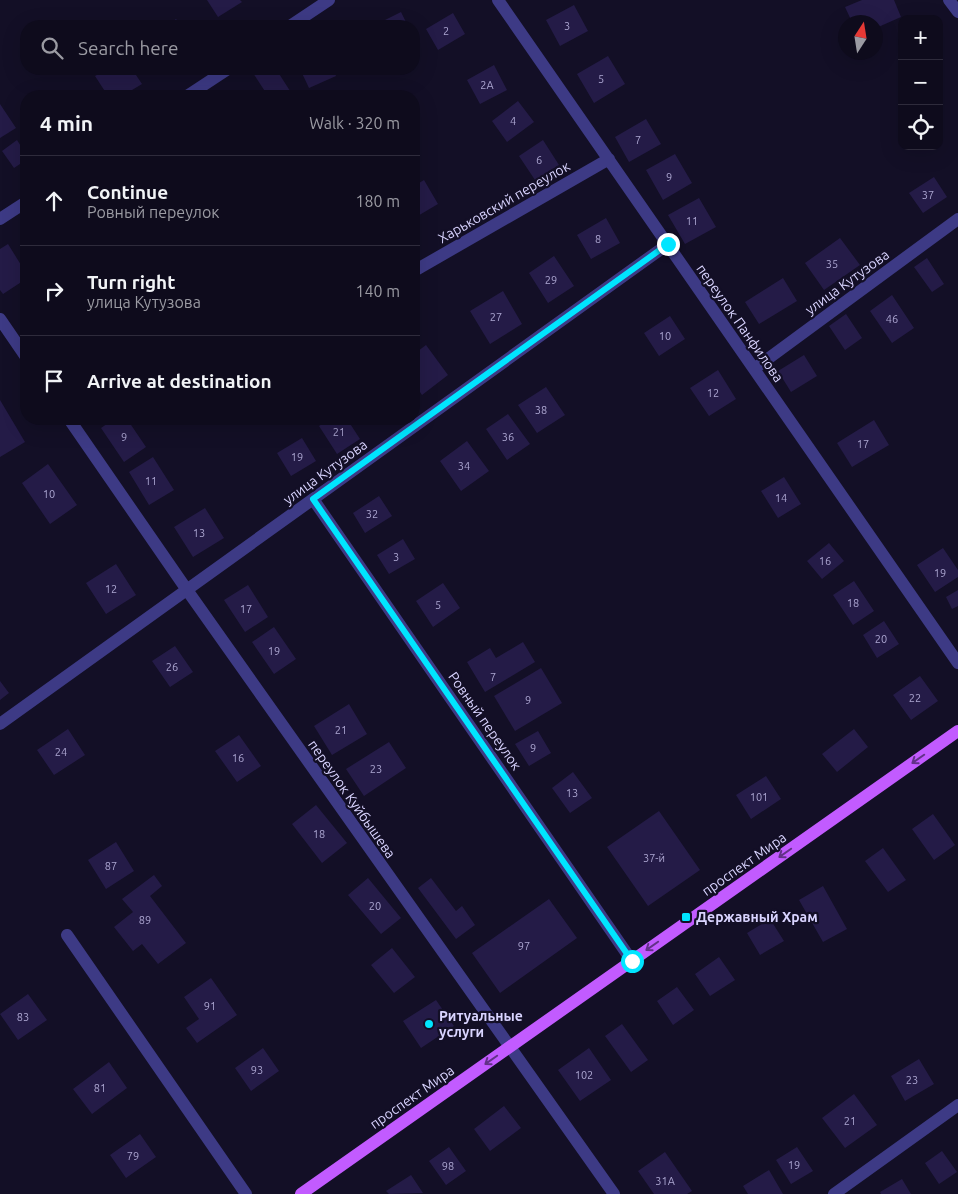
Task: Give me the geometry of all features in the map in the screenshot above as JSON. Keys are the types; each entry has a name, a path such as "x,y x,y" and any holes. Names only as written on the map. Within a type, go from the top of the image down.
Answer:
{"main road":[{"name":"проспект Мира","path":"301,1194 958,731"}],"street":[{"path":"299,20 329,0"},
{"name":"переулок Панфилова","path":"498,0 958,663"},
{"path":"949,0 958,12"},
{"path":"196,90 219,75"},
{"name":"Харьковский переулок","path":"420,268 609,159"},
{"path":"0,219 20,206"},
{"name":"улица Кутузова","path":"754,370 958,219"},
{"name":"улица Кутузова","path":"420,422 668,244"},
{"path":"0,319 20,348"},
{"name":"переулок Куйбышева","path":"73,425 186,590 614,1194"},
{"name":"улица Кутузова","path":"0,724 416,425"},
{"name":"Ровный переулок","path":"313,499 632,961"},
{"path":"67,935 246,1194"},
{"path":"834,1194 958,1105"}],"building":[{"path":"207,0 240,0 242,2 218,17"},
{"path":"862,0 894,0 900,15 898,15 898,18 883,25 883,15 849,15 845,7"},
{"path":"574,5 588,31 560,46 546,20"},
{"path":"401,12 405,20 385,20"},
{"path":"453,13 465,34 438,50 426,29"},
{"path":"608,56 625,84 594,103 577,74"},
{"path":"494,65 507,90 480,104 467,80"},
{"path":"136,75 142,84 132,90 104,90 95,76"},
{"path":"254,75 280,75 289,90 264,90"},
{"path":"303,75 336,75 336,76 309,88"},
{"path":"518,101 534,122 507,142 492,121"},
{"path":"0,104 16,128 0,138"},
{"path":"646,119 661,144 629,162 615,137"},
{"path":"17,140 20,145 20,164 14,168 2,151"},
{"path":"543,140 559,165 535,180 519,156"},
{"path":"675,154 692,183 663,200 646,170"},
{"path":"934,177 947,197 923,213 909,193"},
{"path":"424,180 438,204 420,215 420,182"},
{"path":"699,198 716,227 685,244 668,215"},
{"path":"606,218 620,243 591,259 577,235"},
{"path":"840,238 860,265 824,290 805,263"},
{"path":"8,244 20,263 20,283 3,294 0,290 0,249"},
{"path":"554,256 574,286 548,303 529,273"},
{"path":"927,258 944,284 932,292 914,267"},
{"path":"783,278 797,301 759,324 745,302"},
{"path":"503,291 522,324 490,344 470,311"},
{"path":"892,295 914,328 892,343 870,311"},
{"path":"846,314 862,338 845,350 829,326"},
{"path":"670,316 685,339 659,356 644,333"},
{"path":"426,345 448,375 422,395 420,392 420,350"},
{"path":"804,355 817,376 791,392 778,371"},
{"path":"718,370 736,399 709,416 690,388"},
{"path":"546,387 565,415 537,433 518,405"},
{"path":"0,400 25,442 0,457"},
{"path":"508,414 530,444 507,460 486,429"},
{"path":"874,420 889,445 852,467 837,443"},
{"path":"105,425 131,425 146,447 124,462 101,428"},
{"path":"351,425 360,439 337,454 319,426"},
{"path":"302,438 316,461 291,476 277,453"},
{"path":"467,441 489,471 461,491 440,461"},
{"path":"153,457 174,490 149,505 129,472"},
{"path":"48,464 77,505 50,524 22,483"},
{"path":"784,477 801,504 778,518 761,491"},
{"path":"379,496 392,516 365,533 353,513"},
{"path":"205,508 224,538 193,557 174,527"},
{"path":"403,539 415,559 389,574 377,555"},
{"path":"829,543 844,561 822,579 807,561"},
{"path":"943,548 958,570 958,577 935,592 917,565"},
{"path":"116,564 136,595 106,614 86,583"},
{"path":"854,581 874,611 853,625 833,595"},
{"path":"443,583 460,608 433,627 416,601"},
{"path":"248,585 268,617 245,632 224,600"},
{"path":"958,590 958,606 952,609 946,597"},
{"path":"884,621 899,644 877,658 863,635"},
{"path":"274,627 296,659 274,674 252,642"},
{"path":"523,642 535,662 485,692 467,662 490,648 496,658"},
{"path":"175,646 193,672 170,687 152,661"},
{"path":"541,668 562,703 515,731 494,696"},
{"path":"920,676 938,701 911,720 893,695"},
{"path":"0,681 9,693 0,700"},
{"path":"349,704 367,734 332,755 314,726"},
{"path":"68,729 85,755 54,775 37,750"},
{"path":"854,729 868,747 837,772 822,754"},
{"path":"538,731 551,753 529,766 515,744"},
{"path":"239,735 261,766 237,782 215,751"},
{"path":"389,742 406,768 364,796 346,769"},
{"path":"573,772 592,798 570,813 552,788"},
{"path":"766,776 781,799 751,819 736,795"},
{"path":"316,805 347,843 322,863 292,824"},
{"path":"659,811 700,870 648,906 607,847"},
{"path":"933,814 955,845 934,860 912,829"},
{"path":"116,842 134,871 106,889 88,860"},
{"path":"883,848 906,880 888,892 865,861"},
{"path":"154,875 162,886 150,896 186,943 158,964 142,944 133,951 114,927 133,912 122,899"},
{"path":"368,878 401,918 381,934 348,895"},
{"path":"431,878 456,911 462,906 475,925 456,939 418,888"},
{"path":"823,886 847,929 823,942 799,900"},
{"path":"549,899 577,938 500,993 472,953"},
{"path":"770,919 784,941 760,955 747,933"},
{"path":"392,948 415,977 394,993 371,965"},
{"path":"719,957 735,980 710,996 695,974"},
{"path":"211,978 237,1015 197,1043 186,1028 199,1019 184,997"},
{"path":"677,987 694,1010 673,1025 657,1001"},
{"path":"28,994 47,1020 18,1040 0,1014"},
{"name":"Ритуальные услуги","path":"436,1000 454,1026 421,1048 403,1021"},
{"path":"622,1024 648,1060 631,1072 605,1036"},
{"path":"263,1048 279,1071 251,1091 235,1068"},
{"path":"589,1048 611,1080 580,1101 558,1070"},
{"path":"919,1059 934,1084 905,1101 891,1076"},
{"path":"109,1062 127,1088 92,1114 73,1089"},
{"path":"854,1094 877,1125 845,1148 822,1118"},
{"path":"504,1106 521,1128 490,1151 474,1129"},
{"path":"140,1134 156,1157 126,1178 110,1155"},
{"path":"449,1147 466,1171 446,1185 429,1161"},
{"path":"797,1147 813,1171 791,1184 776,1160"},
{"path":"942,1151 957,1172 939,1184 925,1163"},
{"path":"665,1152 692,1191 687,1194 654,1194 638,1171"},
{"path":"769,1170 783,1194 748,1194 743,1186"},
{"path":"411,1175 423,1193 389,1194 386,1191"},
{"path":"902,1179 911,1194 881,1194 880,1192"}],"place":[{"name":"Державный Храм","path":"686,917"},
{"name":"Ритуальные услуги","path":"429,1024"}],"route":[{"path":"632,961 313,499 668,244"}]}
